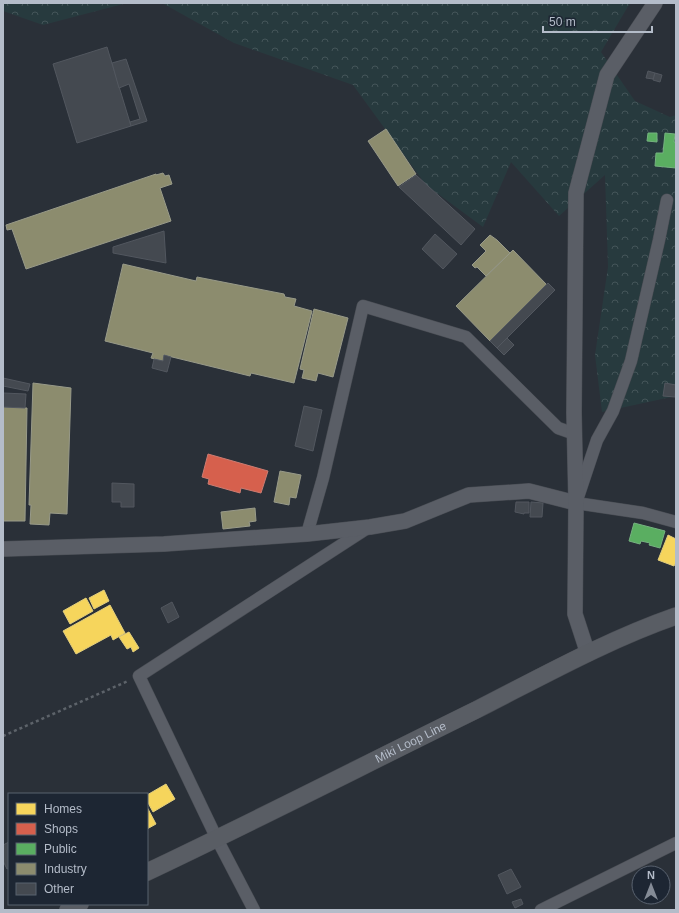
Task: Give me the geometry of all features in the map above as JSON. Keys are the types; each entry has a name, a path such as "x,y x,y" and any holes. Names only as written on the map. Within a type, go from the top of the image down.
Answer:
{"main road":[{"name":"Miki Loop Line","path":"148,872 217,839 588,654 655,623 676,616"},
{"path":"68,910 78,905"}],"street":[{"path":"588,654 575,614 576,503 574,413 576,193 607,75 655,3"},
{"path":"576,503 598,440 613,411 631,361 667,200"},
{"path":"307,534 323,478 362,306 466,337 558,428 575,434"},
{"path":"3,549 164,544 307,534 370,527 406,521 470,495 529,491 576,503 643,512 676,522"},
{"path":"254,910 217,839 139,676 370,527"},
{"path":"540,910 676,843"}],"path":[{"path":"3,736 139,676"}],"green space":[{"path":"3,3 127,3 43,25 3,11"},
{"path":"162,3 630,3 601,52 635,101 670,117 676,115 676,396 602,412 595,355 608,267 605,175 559,216 511,162 483,227 426,185 353,85 234,43"}],"building: Homes":[{"path":"668,535 676,539 676,562 674,566 658,560"},
{"path":"104,590 109,601 94,609 89,598"},
{"path":"86,598 93,611 70,624 63,611"},
{"path":"110,605 125,633 113,640 111,635 76,654 63,631"},
{"path":"129,632 139,648 133,652 131,647 127,649 119,637"},
{"path":"166,784 175,799 153,812 148,803 148,794"},
{"path":"148,809 156,824 148,828"}],"building: Shops":[{"path":"208,454 268,471 261,493 241,488 240,493 208,484 209,479 202,477"}],"building: Public":[{"path":"648,133 657,133 657,142 647,141"},
{"path":"665,133 675,134 674,142 676,142 676,168 655,166 656,153 663,153"},
{"path":"634,523 665,531 660,548 649,545 650,543 641,541 640,544 629,541"}],"building: Industry":[{"path":"386,129 416,174 398,186 368,141"},
{"path":"163,173 165,176 169,175 172,184 160,188 171,221 26,269 12,229 7,230 6,225 156,174"},
{"path":"490,235 510,253 486,276 477,267 475,268 472,265 486,251 480,245"},
{"path":"513,250 547,285 490,341 456,306"},
{"path":"123,264 196,281 197,277 284,294 285,297 296,299 294,306 312,311 294,383 251,373 250,376 164,355 163,361 151,358 153,353 105,341"},
{"path":"314,309 348,318 333,377 318,373 316,381 302,378 304,370 300,369"},
{"path":"33,383 71,388 67,514 50,513 49,525 30,524 31,505 29,505"},
{"path":"3,407 27,408 25,521 3,521"},
{"path":"280,471 301,475 296,498 290,497 289,505 274,502"},
{"path":"255,508 256,521 249,522 250,526 223,529 221,512"}],"building: Other":[{"path":"107,47 131,126 77,143 53,64"},
{"path":"126,59 147,121 131,126 130,122 140,119 129,84 119,88 112,63"},
{"path":"648,71 655,73 653,79 646,78"},
{"path":"655,73 662,75 660,82 653,80"},
{"path":"416,175 475,229 461,245 399,187"},
{"path":"164,231 166,263 113,253 113,247"},
{"path":"435,234 457,254 443,269 422,249"},
{"path":"548,283 555,290 497,348 490,341"},
{"path":"507,338 514,345 504,355 497,348"},
{"path":"164,355 171,357 167,372 152,368 154,359 163,361"},
{"path":"3,378 30,384 28,391 3,386"},
{"path":"665,383 676,385 675,397 663,396"},
{"path":"3,393 26,394 25,408 3,407"},
{"path":"304,406 322,410 313,451 295,446"},
{"path":"112,483 134,484 134,507 121,507 121,502 112,502"},
{"path":"516,502 529,502 529,513 524,514 515,512"},
{"path":"531,502 543,503 542,517 530,517"},
{"path":"172,602 179,617 168,623 161,608"},
{"path":"8,842 7,869 3,861 3,845"},
{"path":"511,869 521,887 507,894 498,875"},
{"path":"521,899 523,904 515,908 512,902"}]}
